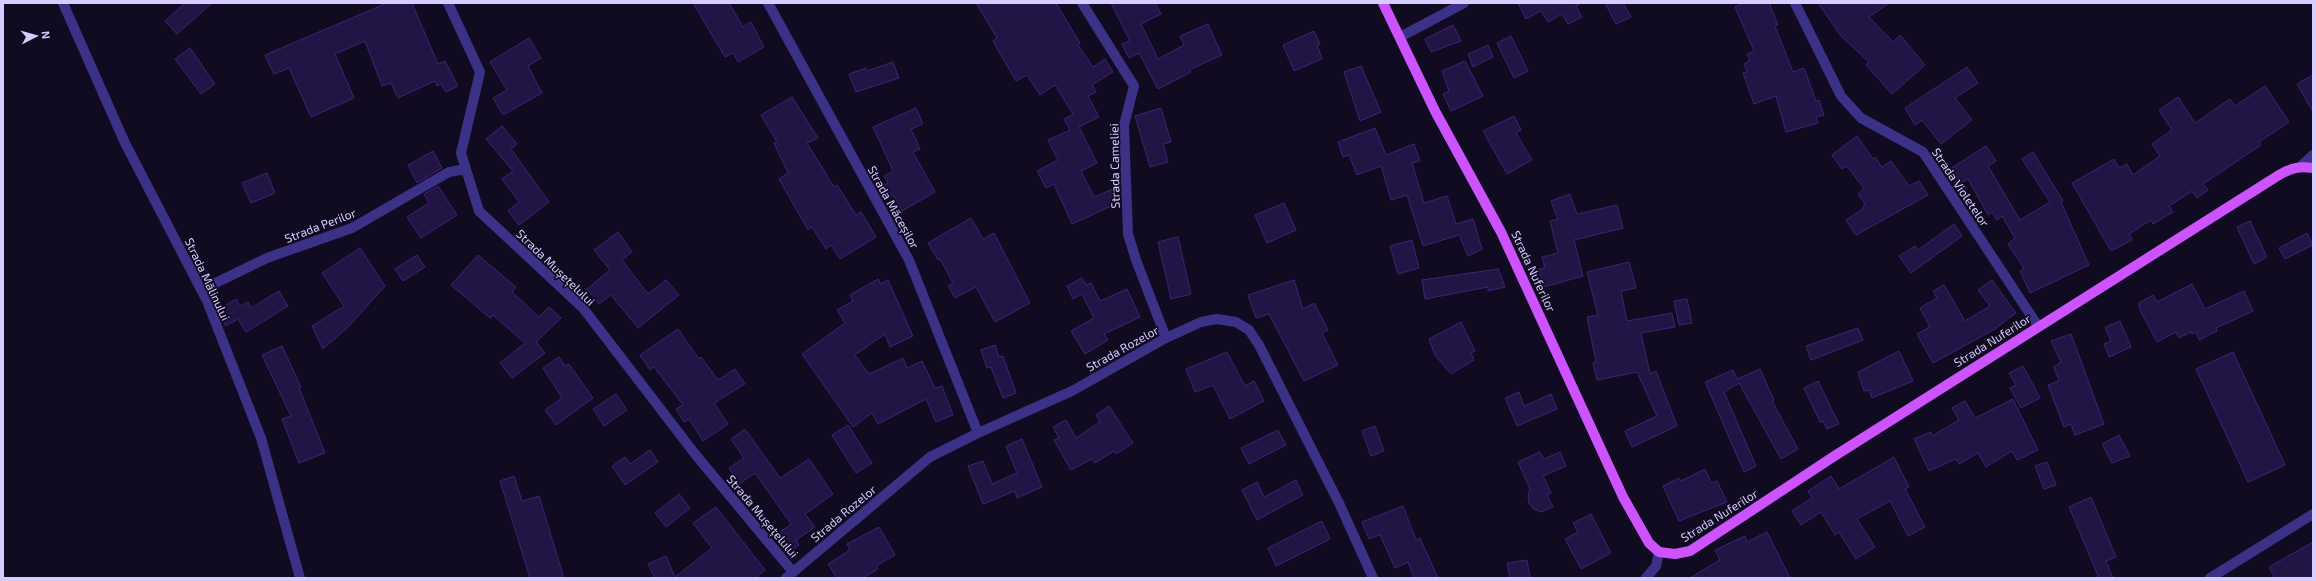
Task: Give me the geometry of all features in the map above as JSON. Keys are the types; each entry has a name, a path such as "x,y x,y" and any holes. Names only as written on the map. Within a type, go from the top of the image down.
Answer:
{"main road":[{"name":"Strada Nuferilor","path":"1383,3 1435,111 1501,232 1623,497 1649,543 1659,552 1675,554 1690,551 2038,326 2115,280 2290,168 2301,166 2313,168"}],"street":[{"name":"Strada Mălinului","path":"63,3 125,143 201,290 261,438 300,578"},
{"name":"Strada Mușețelului","path":"448,3 480,72 461,152 479,211 583,308 790,575"},
{"name":"Strada Măceșilor","path":"768,3 908,260 978,433"},
{"name":"Strada Cameliei","path":"1082,3 1134,86 1124,125 1128,234 1136,260 1166,338"},
{"path":"1400,37 1464,3"},
{"name":"Strada Violetelor","path":"1795,3 1841,96 1861,118 1923,152 2038,326"},
{"path":"2301,166 2313,155"},
{"name":"Strada Perilor","path":"201,290 267,258 352,228 449,172 466,169"},
{"name":"Strada Rozelor","path":"790,575 930,457 978,433 1072,391 1166,338 1201,322 1217,319 1236,322 1249,330 1259,345 1339,503 1373,578"},
{"path":"2210,578 2313,514"},
{"path":"1646,578 1656,566 1659,552"}],"building":[{"path":"185,3 212,3 177,34 165,21"},
{"path":"387,3 412,3 438,64 445,61 458,86 446,92 441,84 437,86 435,81 398,98 391,83 382,86 365,41 335,54 354,98 311,117 289,68 274,74 265,55"},
{"path":"693,3 729,3 743,27 751,22 764,47 738,62 733,53 725,57"},
{"path":"976,3 1056,3 1080,43 1078,45 1093,67 1105,59 1113,72 1092,85 1096,92 1088,96 1099,117 1079,127 1097,163 1081,171 1094,197 1115,188 1120,202 1072,224 1054,184 1046,188 1037,171 1058,160 1048,140 1070,130 1064,119 1073,114 1055,85 1040,95 1027,75 1016,81 993,41 997,38"},
{"path":"1111,3 1155,3 1161,14 1141,24 1158,59 1184,45 1180,36 1208,24 1222,55 1189,70 1191,72 1158,89 1139,53 1129,58 1122,44 1130,41"},
{"path":"1518,3 1581,3 1576,6 1582,17 1568,24 1562,14 1548,22 1541,11 1526,19"},
{"path":"1605,3 1623,3 1631,17 1616,24"},
{"path":"1744,3 1769,3 1778,25 1775,26 1793,72 1804,68 1816,101 1819,100 1824,115 1816,117 1818,123 1786,132 1776,96 1754,104 1743,73 1747,72 1744,64 1750,61 1747,54 1754,51 1735,7"},
{"path":"1818,3 1889,3 1869,17 1893,42 1900,35 1925,65 1892,94 1866,65 1869,62 1841,36"},
{"path":"1453,25 1461,41 1431,52 1425,39"},
{"path":"1314,31 1320,44 1317,45 1322,59 1294,71 1283,45"},
{"path":"1511,36 1528,71 1514,78 1497,43"},
{"path":"529,38 541,58 528,66 542,93 503,115 493,98 507,90 490,62"},
{"path":"1488,45 1493,57 1473,67 1468,54"},
{"path":"190,48 215,84 201,94 175,59"},
{"path":"1465,61 1483,96 1451,111 1443,94 1449,91 1442,71"},
{"path":"893,62 899,78 856,92 849,74 866,68 867,71"},
{"path":"1361,66 1381,112 1360,121 1344,72"},
{"path":"1967,67 1978,83 1955,98 1972,120 1941,144 1922,120 1915,125 1905,108"},
{"path":"2313,75 2313,112 2297,84"},
{"path":"2265,86 2289,122 2259,142 2261,145 2203,184 2208,190 2197,198 2192,191 2169,206 2173,212 2153,224 2151,220 2129,234 2132,240 2111,251 2072,183 2114,159 2119,168 2127,164 2133,175 2160,156 2152,144 2172,130 2159,110 2178,97 2195,123 2230,99 2235,106"},
{"path":"792,97 818,138 807,143 834,187 837,185 856,215 861,212 876,237 840,259 831,245 826,249 812,227 808,230 779,179 788,173 774,143 777,142 761,115"},
{"path":"916,108 923,124 911,129 920,149 913,152 935,192 902,211 893,195 888,198 881,187 888,183 884,176 893,171 873,127"},
{"path":"1161,108 1171,142 1163,144 1168,162 1150,167 1135,116"},
{"path":"1514,116 1521,130 1516,133 1532,160 1507,174 1483,131"},
{"path":"502,126 517,144 511,149 549,202 519,225 508,211 519,202 502,179 513,171 486,139"},
{"path":"1375,128 1386,155 1414,144 1420,161 1412,163 1424,203 1447,196 1456,224 1473,219 1482,249 1468,256 1459,235 1423,246 1407,195 1391,200 1381,166 1357,175 1349,155 1343,157 1338,142"},
{"path":"1857,136 1873,159 1875,157 1882,167 1891,161 1909,186 1919,181 1928,195 1856,235 1846,220 1864,208 1863,206 1865,204 1858,194 1864,189 1847,166 1842,169 1832,155"},
{"path":"1986,146 1996,161 1988,166 2020,220 2050,202 2022,159 2033,152 2063,201 2061,202 2089,265 2030,293 2020,271 2024,269 2008,244 2015,238 2002,216 1997,220 1992,212 1988,215 1968,179 1960,184 1950,169"},
{"path":"433,151 442,168 417,183 408,165"},
{"path":"267,173 275,193 251,203 242,183"},
{"path":"438,186 457,215 421,238 407,217 429,203 424,194"},
{"path":"1570,194 1577,214 1617,205 1623,228 1574,240 1583,276 1544,287 1539,269 1545,268 1542,257 1558,253 1550,221 1558,219 1551,201"},
{"path":"1284,203 1296,230 1267,243 1255,215"},
{"path":"971,218 983,239 994,233 1030,303 995,322 976,287 955,298 948,286 953,283 940,259 938,260 928,243"},
{"path":"2250,221 2267,257 2254,264 2237,227"},
{"path":"1954,224 1962,236 1911,273 1899,256 1915,246 1918,250"},
{"path":"618,232 632,252 622,260 648,294 666,280 679,295 638,328 611,295 599,304 587,289 610,270 594,250"},
{"path":"2307,233 2313,245 2285,259 2279,248"},
{"path":"1178,237 1191,294 1171,299 1158,242"},
{"path":"1412,240 1419,268 1398,274 1390,246"},
{"path":"360,248 385,286 349,326 323,349 312,326 344,306 322,273"},
{"path":"417,255 425,267 403,281 395,269"},
{"path":"478,255 516,287 512,292 539,317 549,307 561,318 536,342 545,353 512,378 500,363 525,343 493,315 490,318 451,285"},
{"path":"1629,262 1636,288 1621,291 1627,321 1672,313 1675,327 1641,333 1650,374 1656,371 1677,426 1632,447 1625,431 1657,416 1637,372 1597,380 1593,363 1596,362 1587,317 1598,315 1587,272"},
{"path":"1498,269 1505,287 1488,291 1488,287 1425,299 1422,280"},
{"path":"1082,278 1086,285 1091,283 1100,301 1127,289 1140,317 1104,334 1108,340 1085,354 1071,331 1094,318 1082,294 1073,299 1067,286"},
{"path":"878,279 881,284 888,280 913,336 890,347 885,334 855,355 869,374 903,358 907,368 922,361 935,388 942,386 953,415 936,422 926,399 878,424 872,413 853,427 802,354 845,323 837,310 853,301 850,295"},
{"path":"1294,280 1303,309 1314,303 1328,330 1322,333 1338,365 1304,381 1269,314 1256,318 1248,295"},
{"path":"1992,280 2016,313 1995,329 1933,363 1917,334 1930,327 1920,308 1937,298 1933,291 1944,285 1965,321 1990,306 1978,290"},
{"path":"2192,284 2205,309 2244,291 2253,311 2216,328 2217,331 2199,340 2196,332 2192,334 2191,332 2179,338 2176,332 2157,342 2139,308 2139,303 2153,295 2157,302"},
{"path":"279,291 288,306 246,332 238,319 226,326 218,310 236,299 240,306 248,302 251,308"},
{"path":"1687,299 1692,323 1679,325 1674,301"},
{"path":"2120,321 2131,347 2109,357 2104,344 2111,341 2105,327"},
{"path":"1461,322 1475,351 1471,353 1474,360 1451,374 1435,355 1429,339"},
{"path":"1858,328 1863,340 1811,360 1806,346"},
{"path":"678,329 699,359 701,357 718,380 735,369 745,384 714,403 728,424 703,441 689,419 684,422 676,409 683,405 654,367 650,370 640,355"},
{"path":"2071,334 2104,424 2075,435 2071,424 2064,427 2048,385 2059,381 2054,367 2061,362 2051,341"},
{"path":"995,345 999,357 1003,356 1016,393 1003,398 991,367 987,368 981,350"},
{"path":"282,346 301,387 299,388 325,453 299,463 282,419 291,416 262,355"},
{"path":"1899,351 1913,381 1872,398 1869,390 1864,391 1858,372"},
{"path":"1227,352 1245,386 1254,381 1264,401 1230,419 1213,385 1195,392 1186,369"},
{"path":"2233,352 2285,465 2248,482 2196,369"},
{"path":"559,357 565,366 569,364 593,398 556,425 545,410 562,398 543,368"},
{"path":"2023,366 2040,398 2021,408 2010,388 2016,385 2009,373"},
{"path":"1760,369 1774,400 1772,401 1798,449 1781,459 1739,383 1724,392 1756,466 1744,472 1705,382 1733,370 1737,379"},
{"path":"1818,381 1839,424 1827,429 1823,421 1820,422 1804,388"},
{"path":"1519,392 1524,406 1551,394 1557,409 1517,426 1505,398"},
{"path":"616,394 627,410 604,426 593,409"},
{"path":"2013,399 2038,450 2017,460 2012,451 1986,467 1978,453 1959,464 1956,459 1929,471 1914,439 1931,432 1932,436 1959,420 1952,408 1965,401 1975,418"},
{"path":"1109,406 1133,443 1116,454 1114,451 1095,463 1092,459 1071,470 1054,440 1059,438 1053,427 1066,420 1076,438 1100,422 1096,415"},
{"path":"848,425 872,463 856,473 832,435"},
{"path":"1375,426 1384,451 1371,456 1362,431"},
{"path":"745,429 780,478 809,459 833,494 805,514 815,527 796,540 799,545 789,552 776,535 791,524 755,473 739,484 729,468 744,458 731,439"},
{"path":"1278,430 1286,445 1249,464 1241,448"},
{"path":"2119,435 2130,456 2112,463 2102,444"},
{"path":"1022,439 1042,487 1017,498 1015,491 983,504 968,466 983,461 992,484 1017,473 1006,446"},
{"path":"650,450 658,462 625,485 612,466 625,457 630,464"},
{"path":"1540,452 1544,459 1560,452 1566,466 1543,476 1551,493 1547,495 1553,507 1541,512 1534,509 1529,503 1528,496 1530,489 1518,462"},
{"path":"1894,457 1909,487 1905,489 1925,527 1908,536 1890,501 1857,519 1875,547 1856,559 1839,532 1835,535 1821,512 1801,525 1792,511 1812,498 1808,491 1831,476 1839,489"},
{"path":"2047,462 2056,485 2044,489 2035,466"},
{"path":"1705,469 1711,483 1717,481 1727,502 1679,521 1663,486 1679,478 1681,481"},
{"path":"514,476 522,501 539,496 564,578 530,578 500,481"},
{"path":"1296,480 1303,495 1257,520 1242,490 1257,482 1264,497"},
{"path":"679,494 690,508 666,527 655,513"},
{"path":"2091,497 2116,557 2106,561 2113,578 2099,578 2069,507"},
{"path":"1403,506 1416,540 1420,538 1438,578 1414,578 1408,562 1395,568 1380,535 1369,539 1362,522"},
{"path":"716,507 765,570 755,578 655,578 648,564 666,556 675,577 712,548 693,523"},
{"path":"1591,514 1611,553 1581,569 1565,539 1578,532 1573,523"},
{"path":"1322,521 1330,539 1276,566 1268,548"},
{"path":"879,527 895,555 876,566 878,569 863,578 837,578 828,564 850,550 847,544"},
{"path":"1767,532 1790,578 1690,578 1720,560 1715,550 1745,536 1747,542"},
{"path":"2313,542 2313,578 2275,578 2269,567"},
{"path":"1527,560 1530,578 1510,578 1507,563"}]}
